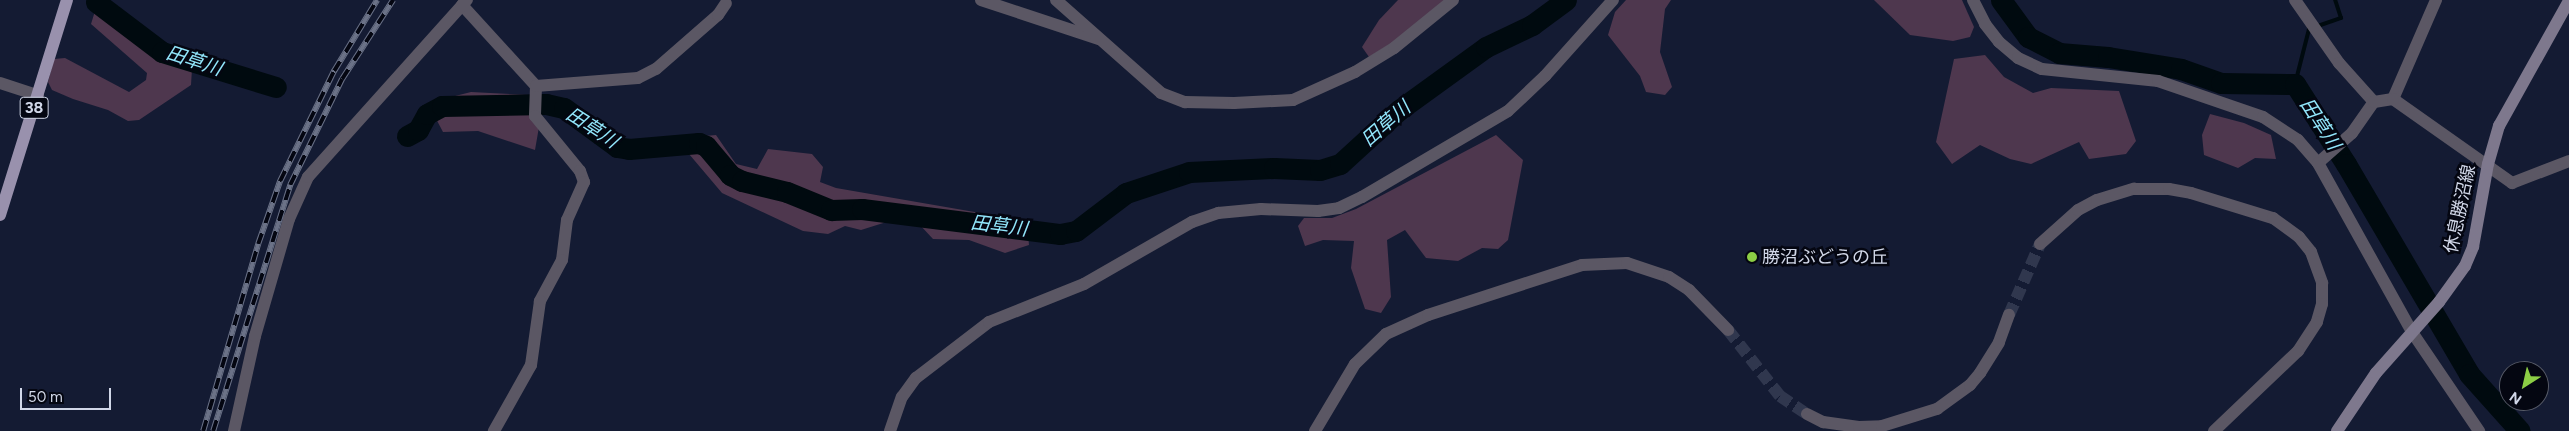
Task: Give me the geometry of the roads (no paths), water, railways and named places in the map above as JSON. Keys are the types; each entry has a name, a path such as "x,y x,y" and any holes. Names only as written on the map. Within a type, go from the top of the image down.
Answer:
{"main road":[{"name":"38","path":"0,215 66,0"},
{"name":"休息勝沼線","path":"2337,431 2376,373 2439,302 2465,266 2473,247 2488,164 2499,126 2569,1"}],"street":[{"path":"981,0 1102,40"},
{"path":"1056,0 1172,100 1269,103 1293,100 1355,72 1394,48 1453,0"},
{"path":"890,431 902,397 916,378 989,322 1084,284 1192,222 1218,213 1261,209 1318,211 1339,208 1362,197 1508,111 1545,76 1613,0"},
{"path":"1973,0 1985,24 2000,42 2026,62 2061,74 2129,76 2158,81 2231,105 2276,124 2298,140 2318,163 2412,332 2479,431"},
{"path":"2295,0 2339,63 2374,102"},
{"path":"2393,100 2436,0"},
{"path":"536,87 638,78 656,69 718,15 729,1"},
{"path":"234,431 255,336 289,219 308,177 465,3 536,87 535,116 580,171 584,182 567,220 562,260 540,301 531,365 494,431"},
{"path":"0,82 38,95"},
{"path":"2318,163 2352,133 2374,102 2393,100 2488,164 2512,183 2569,161"},
{"path":"2040,244 2058,226 2097,200 2140,189 2176,190 2245,209 2272,218 2298,237 2310,252 2322,283 2322,304 2317,322 2298,351 2214,431"},
{"path":"1315,431 1355,364 1368,348 1386,334 1428,314 1582,265 1627,263 1669,277 1689,290 1728,330"},
{"path":"1807,414 1831,424 1859,427 1882,426 1937,409 1975,379 1999,342 2009,315"}],"waterway":[{"name":"田草川","path":"407,136 418,130 427,114 442,106 546,104 564,108 617,147 629,149 699,143 706,146 730,175 742,181 787,192 831,210 862,209 1060,234 1076,231 1126,193 1189,172 1274,168 1320,170 1340,164 1399,110 1486,47 1532,25 1566,0"},
{"name":"田草川","path":"2001,0 2028,37 2059,53 2108,57 2181,69 2221,83 2295,84 2346,164 2469,374 2520,431"},
{"path":"2295,84 2309,29 2341,18 2335,0"},
{"name":"田草川","path":"96,2 162,52 276,87"}],"tunnel":[{"path":"2009,315 2040,244"},
{"path":"1728,330 1780,396 1807,414"}],"railway":[{"path":"203,431 258,244 280,181 334,71 377,0"},
{"path":"213,431 290,185 342,79 393,0"}],"place":[{"name":"勝沼ぶどうの丘","path":"1752,257"}]}
